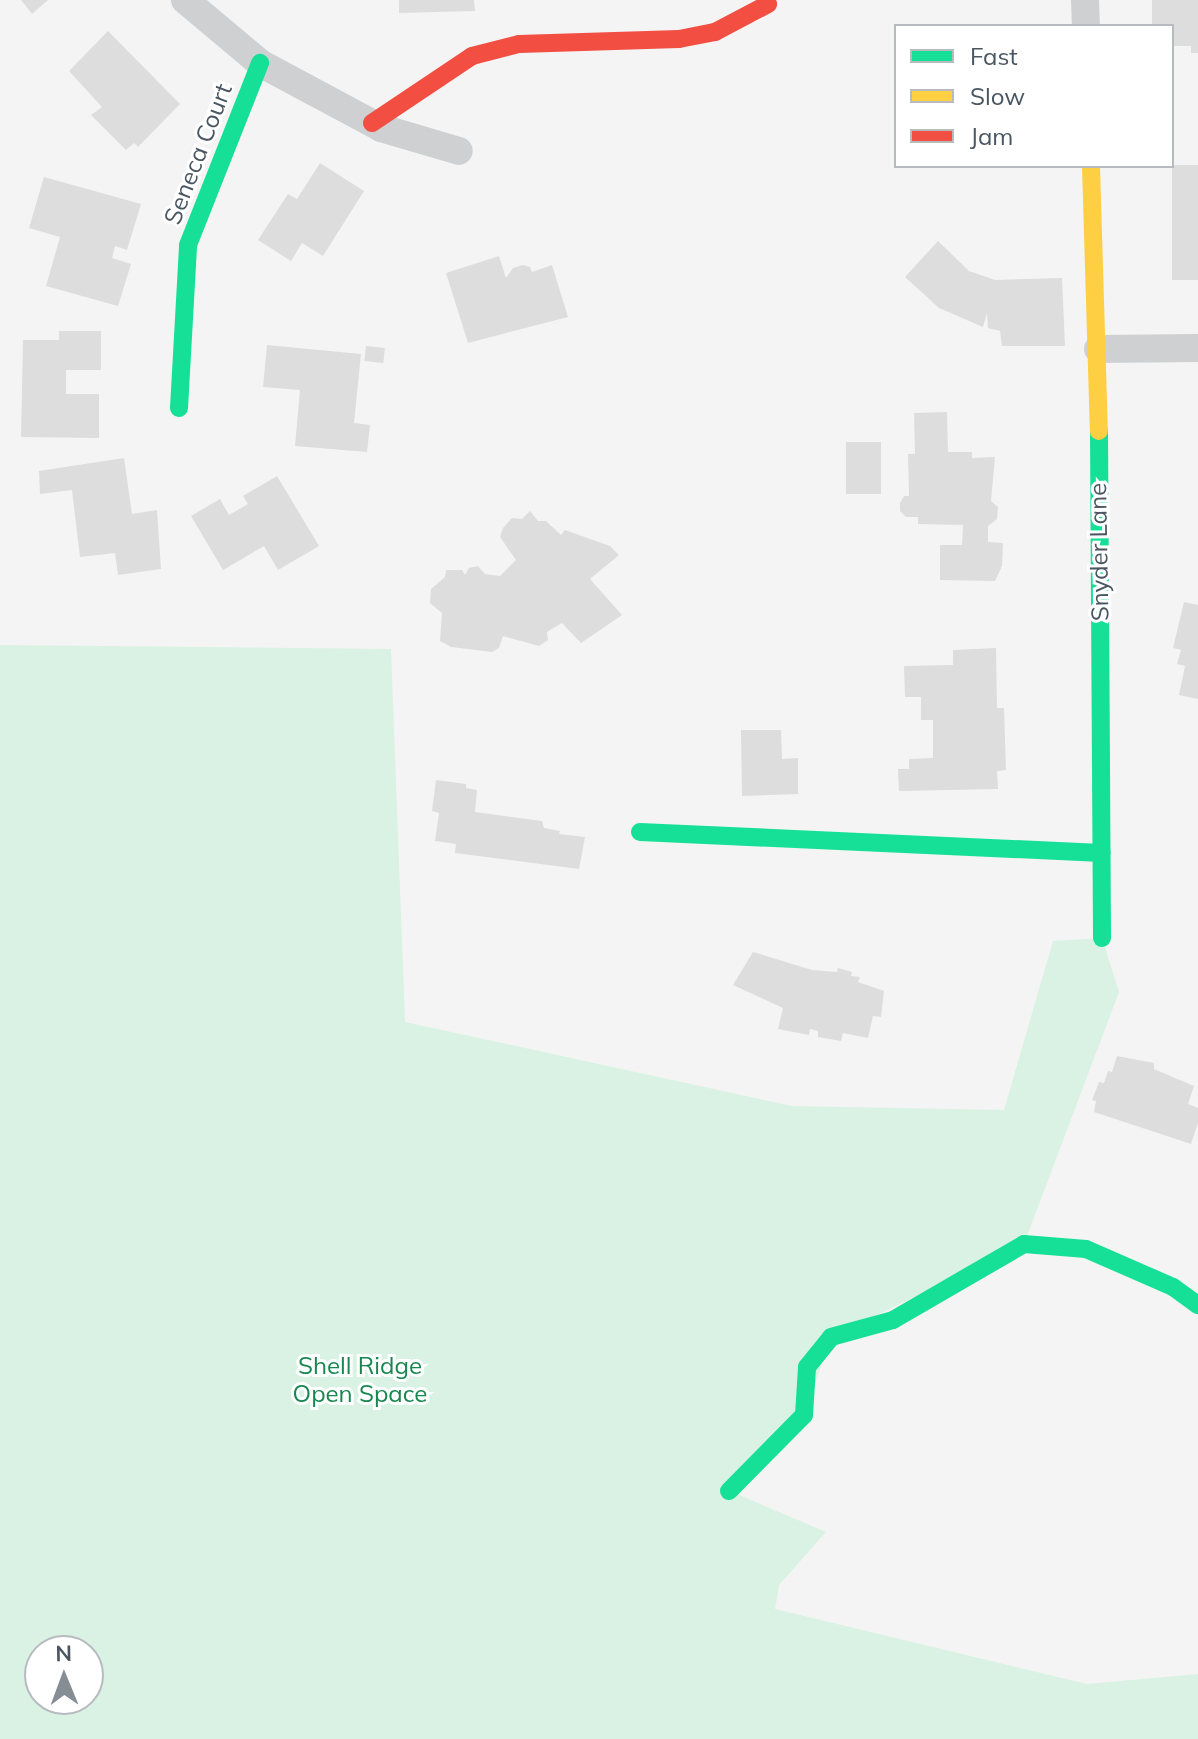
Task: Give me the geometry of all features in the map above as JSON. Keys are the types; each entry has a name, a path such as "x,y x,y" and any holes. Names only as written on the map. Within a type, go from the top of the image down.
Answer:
{"street":[{"path":"185,0 260,63 372,123 459,151"},
{"path":"1085,0 1086,24"},
{"path":"372,123 472,56 519,44 679,39 715,32 768,4"},
{"name":"Seneca Court","path":"179,408 188,245 260,63"},
{"name":"Snyder Lane","path":"1091,168 1098,349 1102,938"},
{"path":"1098,349 1198,348"},
{"path":"640,832 1102,853"},
{"path":"729,1491 804,1415 807,1367 831,1337 893,1320 1024,1244 1086,1249 1173,1287 1198,1305"}],"green space":[{"name":"Shell Ridge Open Space","path":"0,645 391,649 405,1022 792,1106 1004,1110 1053,941 1102,938 1119,992 1024,1244 831,1337 804,1415 730,1491 826,1532 779,1585 775,1609 1087,1684 1198,1674 1198,1739 0,1739"}],"building":[{"path":"21,0 48,0 32,14"},
{"path":"399,0 474,0 475,11 399,13"},
{"path":"1152,0 1198,0 1198,53 1191,53 1191,46 1174,46 1174,24 1152,24"},
{"path":"108,31 180,104 138,147 134,143 126,150 91,115 102,107 69,71"},
{"path":"320,163 364,191 323,256 302,243 291,261 258,240 288,194 297,199"},
{"path":"1174,165 1198,165 1198,280 1172,280 1172,168"},
{"path":"44,177 141,204 127,250 115,246 112,258 131,264 118,306 46,286 60,237 29,228"},
{"path":"938,241 969,271 995,280 1062,278 1065,346 1002,346 1000,331 988,328 987,313 983,327 939,308 905,277"},
{"path":"499,256 506,278 513,268 523,265 530,267 532,272 552,265 568,317 468,343 446,273"},
{"path":"59,331 101,331 101,370 66,370 66,394 99,394 99,438 21,437 23,340 59,340"},
{"path":"267,345 361,354 354,423 370,425 367,452 295,446 300,390 263,387"},
{"path":"366,346 385,348 383,363 364,361"},
{"path":"947,412 948,452 972,452 972,458 995,457 991,501 998,507 997,519 988,526 988,542 1003,543 1002,566 995,581 940,580 940,545 962,545 963,525 918,524 918,517 906,517 900,511 904,496 909,496 908,454 915,454 914,413"},
{"path":"846,442 881,442 881,494 846,494"},
{"path":"124,458 132,514 157,510 161,569 118,575 115,553 80,557 72,490 40,494 39,471"},
{"path":"277,476 319,546 278,570 264,546 223,570 191,516 220,499 229,515 248,504 243,496"},
{"path":"530,511 538,521 546,521 561,535 565,530 610,546 619,555 590,579 622,615 581,643 562,623 547,632 548,640 539,646 503,636 499,648 492,652 451,647 440,641 442,613 430,603 431,589 445,577 446,570 462,570 465,575 469,568 478,566 485,574 500,576 516,560 500,537 503,528 512,518 522,519"},
{"path":"1184,602 1198,605 1198,699 1179,695 1185,666 1177,664 1181,650 1173,648"},
{"path":"996,648 997,708 1004,708 1006,770 997,771 998,789 899,791 898,769 909,769 909,759 933,758 933,720 921,720 921,697 905,697 904,666 953,665 953,650"},
{"path":"741,730 781,730 782,759 798,758 798,794 742,796"},
{"path":"436,780 466,784 466,788 477,790 475,812 542,821 544,828 560,831 559,834 585,837 579,869 455,853 456,844 435,841 439,813 432,811"},
{"path":"753,952 812,970 837,972 838,968 852,972 851,976 860,977 858,982 884,991 881,1017 873,1016 868,1038 843,1033 841,1041 818,1037 818,1031 810,1029 809,1035 778,1029 783,1008 733,985"},
{"path":"1117,1056 1154,1063 1154,1069 1194,1086 1188,1104 1198,1108 1198,1123 1191,1144 1094,1112 1096,1101 1092,1100 1099,1082 1104,1083 1108,1071 1112,1072"}],"traffic: fast":[{"path":"179,408 188,245 260,63"},
{"path":"1099,431 1102,938"},
{"path":"640,832 1102,853"},
{"path":"729,1491 804,1415 807,1367 831,1337 893,1320 1024,1244 1086,1249 1173,1287 1198,1305"}],"traffic: slow":[{"path":"1091,168 1099,431"}],"traffic: jam":[{"path":"372,123 472,56 519,44 679,39 715,32 768,4"}]}
